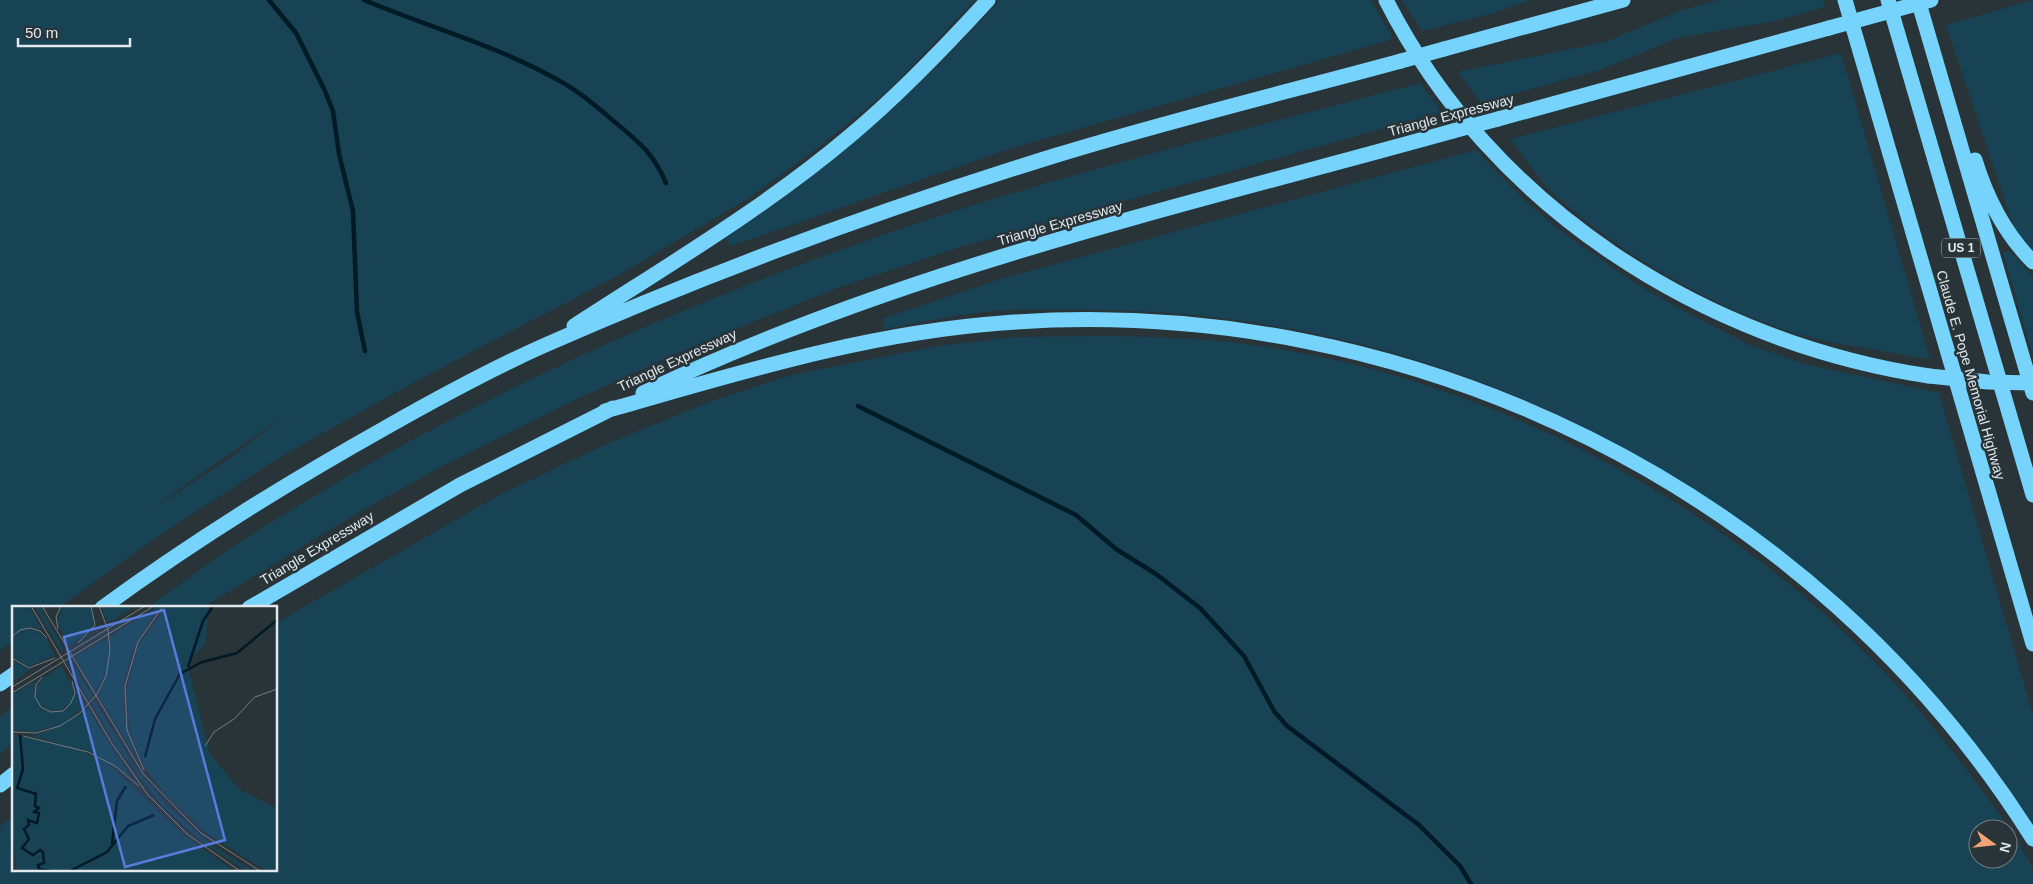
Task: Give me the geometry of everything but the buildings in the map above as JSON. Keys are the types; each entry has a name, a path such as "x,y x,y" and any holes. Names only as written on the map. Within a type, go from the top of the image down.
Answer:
{"highway":[{"path":"541,347 721,231 809,169 892,99 988,0"},
{"path":"1386,0 1409,42 1433,78 1488,145 1551,206 1620,259 1694,302 1773,337 1857,363 1929,376 1988,382 2033,383"},
{"path":"105,606 204,537 346,450 419,409 541,347 722,271 880,213 1059,155 1623,0"},
{"name":"Claude E. Pope Memorial Highway","path":"1845,0 2033,644"},
{"name":"Claude E. Pope Memorial Highway","path":"1888,0 2033,495"},
{"path":"1918,0 2033,393"},
{"name":"Triangle Expressway","path":"252,606 460,485 606,411 751,344 905,287 1061,239 1931,0"},
{"path":"1949,108 1965,127 1980,177 1996,214 2018,247 2033,262"},
{"path":"606,411 846,345 924,331 1002,322 1113,319 1200,325 1277,335 1390,360 1495,396 1592,439 1703,502 1766,547 1837,607 1922,691 1978,760 2033,839"},
{"path":"0,684 12,675"},
{"path":"0,785 12,776"}],"shaded area":[{"path":"0,0 975,0 891,88 819,147 747,199 617,276 420,379 282,456 160,535 61,606 12,606 12,642 0,651","holes":["289,412 229,459 157,505"]},
{"path":"1000,0 1371,0 1393,39 1009,149 731,246 725,238 763,213 836,158 904,98 969,34"},
{"path":"1402,0 1530,0 1491,14 1422,31"},
{"path":"1719,0 1823,0 1825,7 1775,21 1678,38 1600,70 1481,103 1458,72 1605,42 1682,10"},
{"path":"2033,0 2033,251 2019,236 2009,213 1946,25"},
{"path":"1841,53 1930,359 1832,342 1799,334 1757,320 1695,291 1634,255 1578,214 1547,187 1511,139"},
{"path":"1420,83 1442,112 957,248 835,289 703,342 568,403 442,466 351,517 205,606 150,606 227,551 381,457 461,414 625,336 792,268 877,237 1011,194 1147,155"},
{"path":"1476,150 1525,201 1559,230 1641,287 1692,315 1750,345 1804,364 1939,393 2033,715 2033,825 1992,765 1946,709 1914,673 1831,592 1740,521 1643,458 1540,406 1432,365 1321,335 1206,316 1090,310 1020,310 969,314 885,329 882,319 997,280"},
{"path":"2010,251 2033,277 2033,356 2003,252"},
{"path":"1016,337 1155,337 1229,342 1332,359 1434,388 1534,427 1630,476 1722,533 1807,599 1884,672 1952,751 2002,819 1968,819 1968,869 2018,869 2018,844 2031,864 2033,884 0,884 0,827 12,817 12,872 278,872 278,622 503,493 607,444 712,401 791,375 938,346"},
{"path":"12,707 12,744 0,754 0,717"}],"waterway":[{"path":"269,0 296,33 333,111 339,154 353,211 357,312 365,351"},
{"path":"364,0 486,46 566,84 595,105 639,143 651,156 666,183"},
{"path":"858,406 1076,515 1116,549 1156,574 1200,608 1244,656 1274,711 1287,726 1419,825 1460,866 1471,884"}]}
